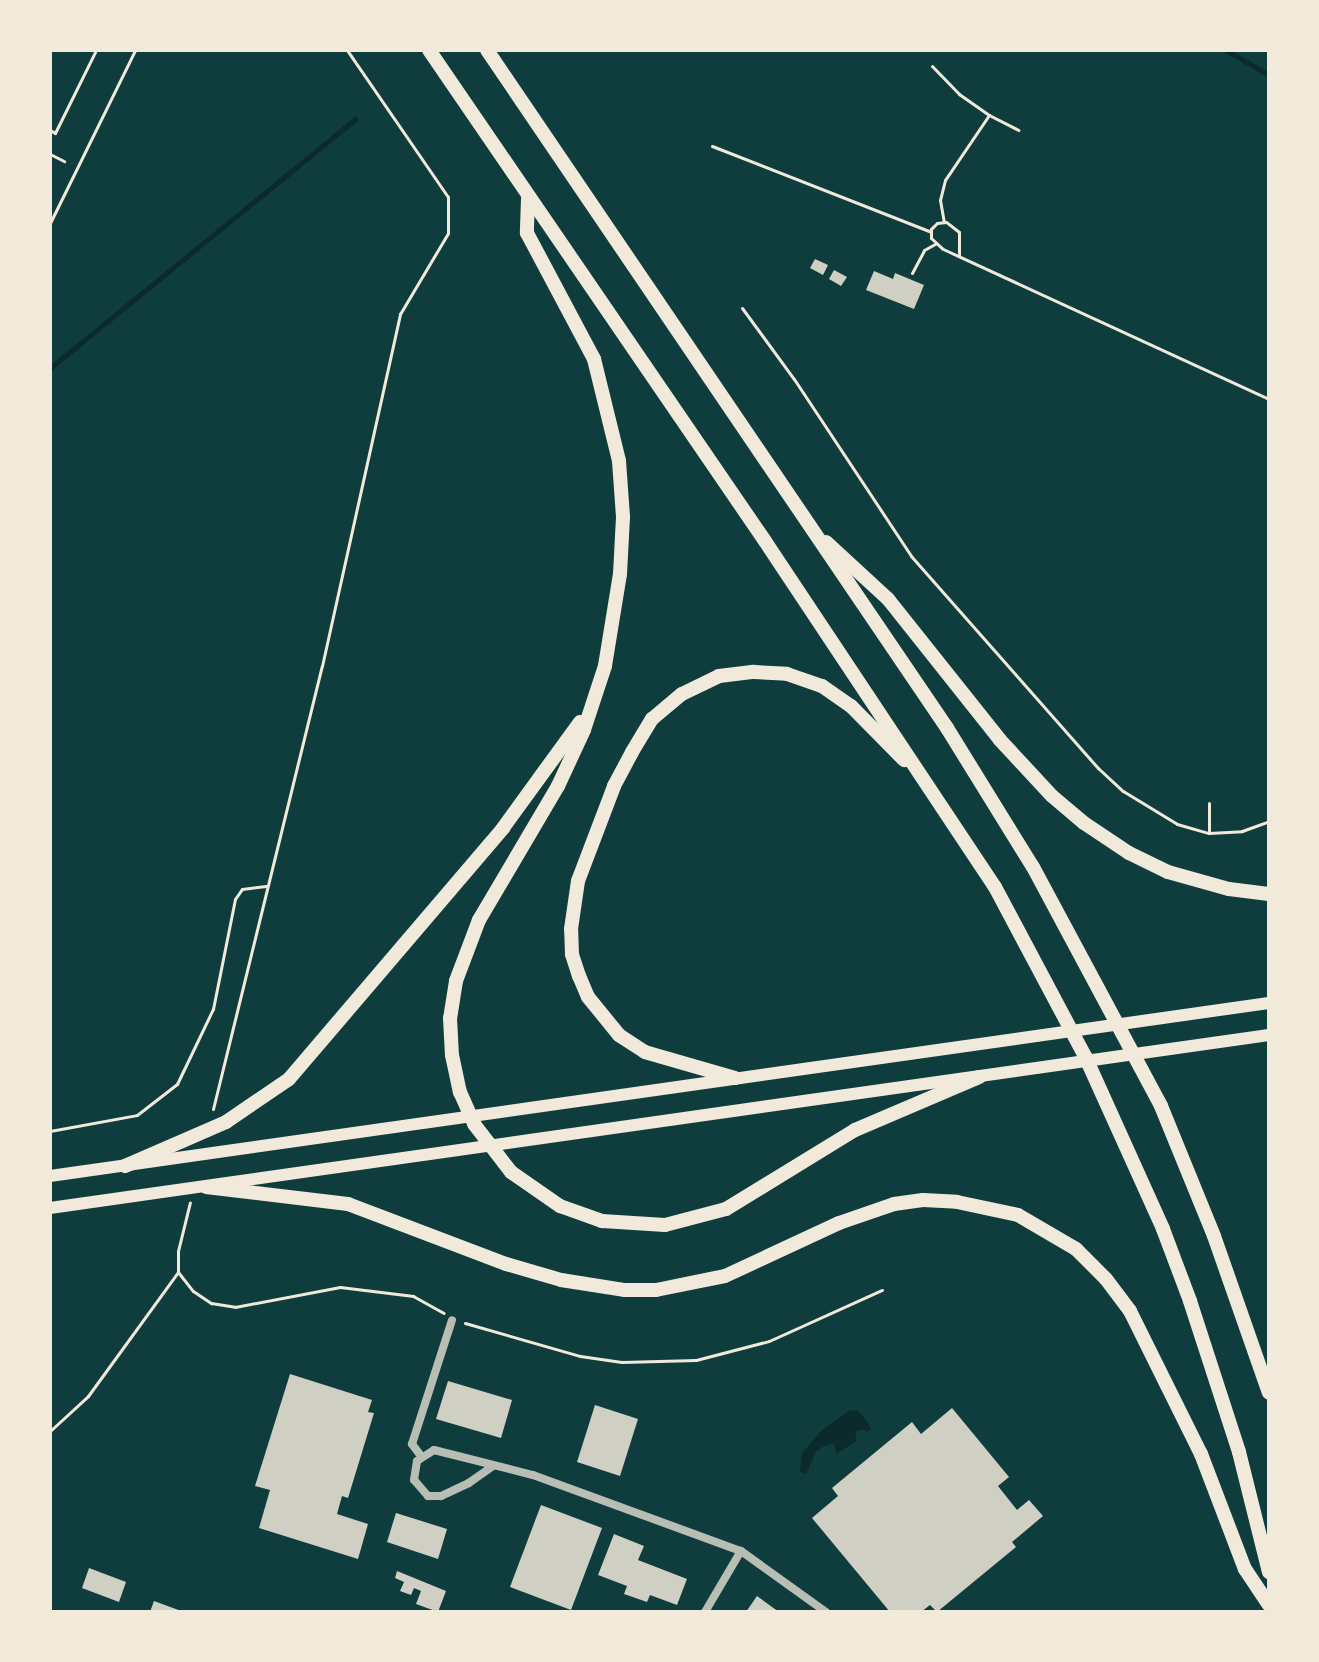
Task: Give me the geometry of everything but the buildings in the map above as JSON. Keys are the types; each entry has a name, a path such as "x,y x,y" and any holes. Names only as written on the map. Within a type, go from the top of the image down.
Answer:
{"highway":[{"path":"429,50 995,887 1112,1114 1190,1301 1239,1452 1269,1572"},
{"path":"487,50 947,728 1033,867 1094,975 1161,1106 1214,1236 1269,1393"},
{"path":"528,199 527,233 594,359 619,461 623,517 620,574 605,666 570,764 470,939 453,994 452,1055 466,1109 490,1149 530,1188 560,1206 602,1221 652,1226 699,1219 749,1198 855,1130 979,1077"},
{"path":"809,527 888,599 1000,740 1052,796 1084,823 1129,853 1168,872 1229,889 1269,894"},
{"path":"735,1078 645,1052 619,1035 588,997 572,954 573,906 578,881 614,786 652,719 682,694 719,676 787,674 822,686 851,706 928,784"},
{"path":"125,1166 226,1122 289,1079 503,828 591,705"},
{"path":"50,1176 1269,1003"},
{"path":"50,1208 1269,1035"},
{"path":"206,1187 348,1204 506,1264 561,1280 625,1290 656,1290 725,1276 839,1223 894,1204 957,1202 1018,1215 1076,1249 1106,1279 1130,1311 1201,1454 1245,1569 1269,1605"},
{"path":"1258,1356 1269,1371"}],"street":[{"path":"421,1456 412,1444 452,1320"},
{"path":"493,1466 441,1496 428,1496 414,1480 414,1470 421,1456 434,1450 533,1475 741,1551 826,1612"},
{"path":"705,1612 741,1551"}],"path":[{"path":"50,130 55,133 96,50"},
{"path":"50,223 135,50"},
{"path":"221,1077 322,666 400,314 448,233 448,197 347,50"},
{"path":"932,66 959,94 1018,130"},
{"path":"944,222 940,200 945,180 989,115"},
{"path":"712,146 931,232"},
{"path":"50,154 64,161"},
{"path":"931,232 937,223 955,226 959,232 959,255"},
{"path":"931,232 935,244 1269,399"},
{"path":"912,273 924,250 935,244"},
{"path":"742,308 794,379 911,556 1036,701 1123,791 1177,824 1209,833 1242,831 1269,821"},
{"path":"1209,803 1209,833"},
{"path":"50,1131 137,1115 177,1084 213,1009 235,899 242,889 266,886"},
{"path":"50,1431 88,1396 178,1272 178,1251"},
{"path":"178,1272 193,1291 211,1303 255,1306 318,1290 383,1290 435,1305 452,1320"},
{"path":"462,1323 580,1356 622,1362 696,1360 769,1341 882,1290"}],"water":[{"path":"858,1410 871,1429 855,1432 857,1441 836,1454 834,1443 824,1446 816,1452 806,1474 800,1471 802,1453 822,1430 849,1411"}],"waterway":[{"path":"1226,50 1269,75"},
{"path":"50,368 355,119"}]}
